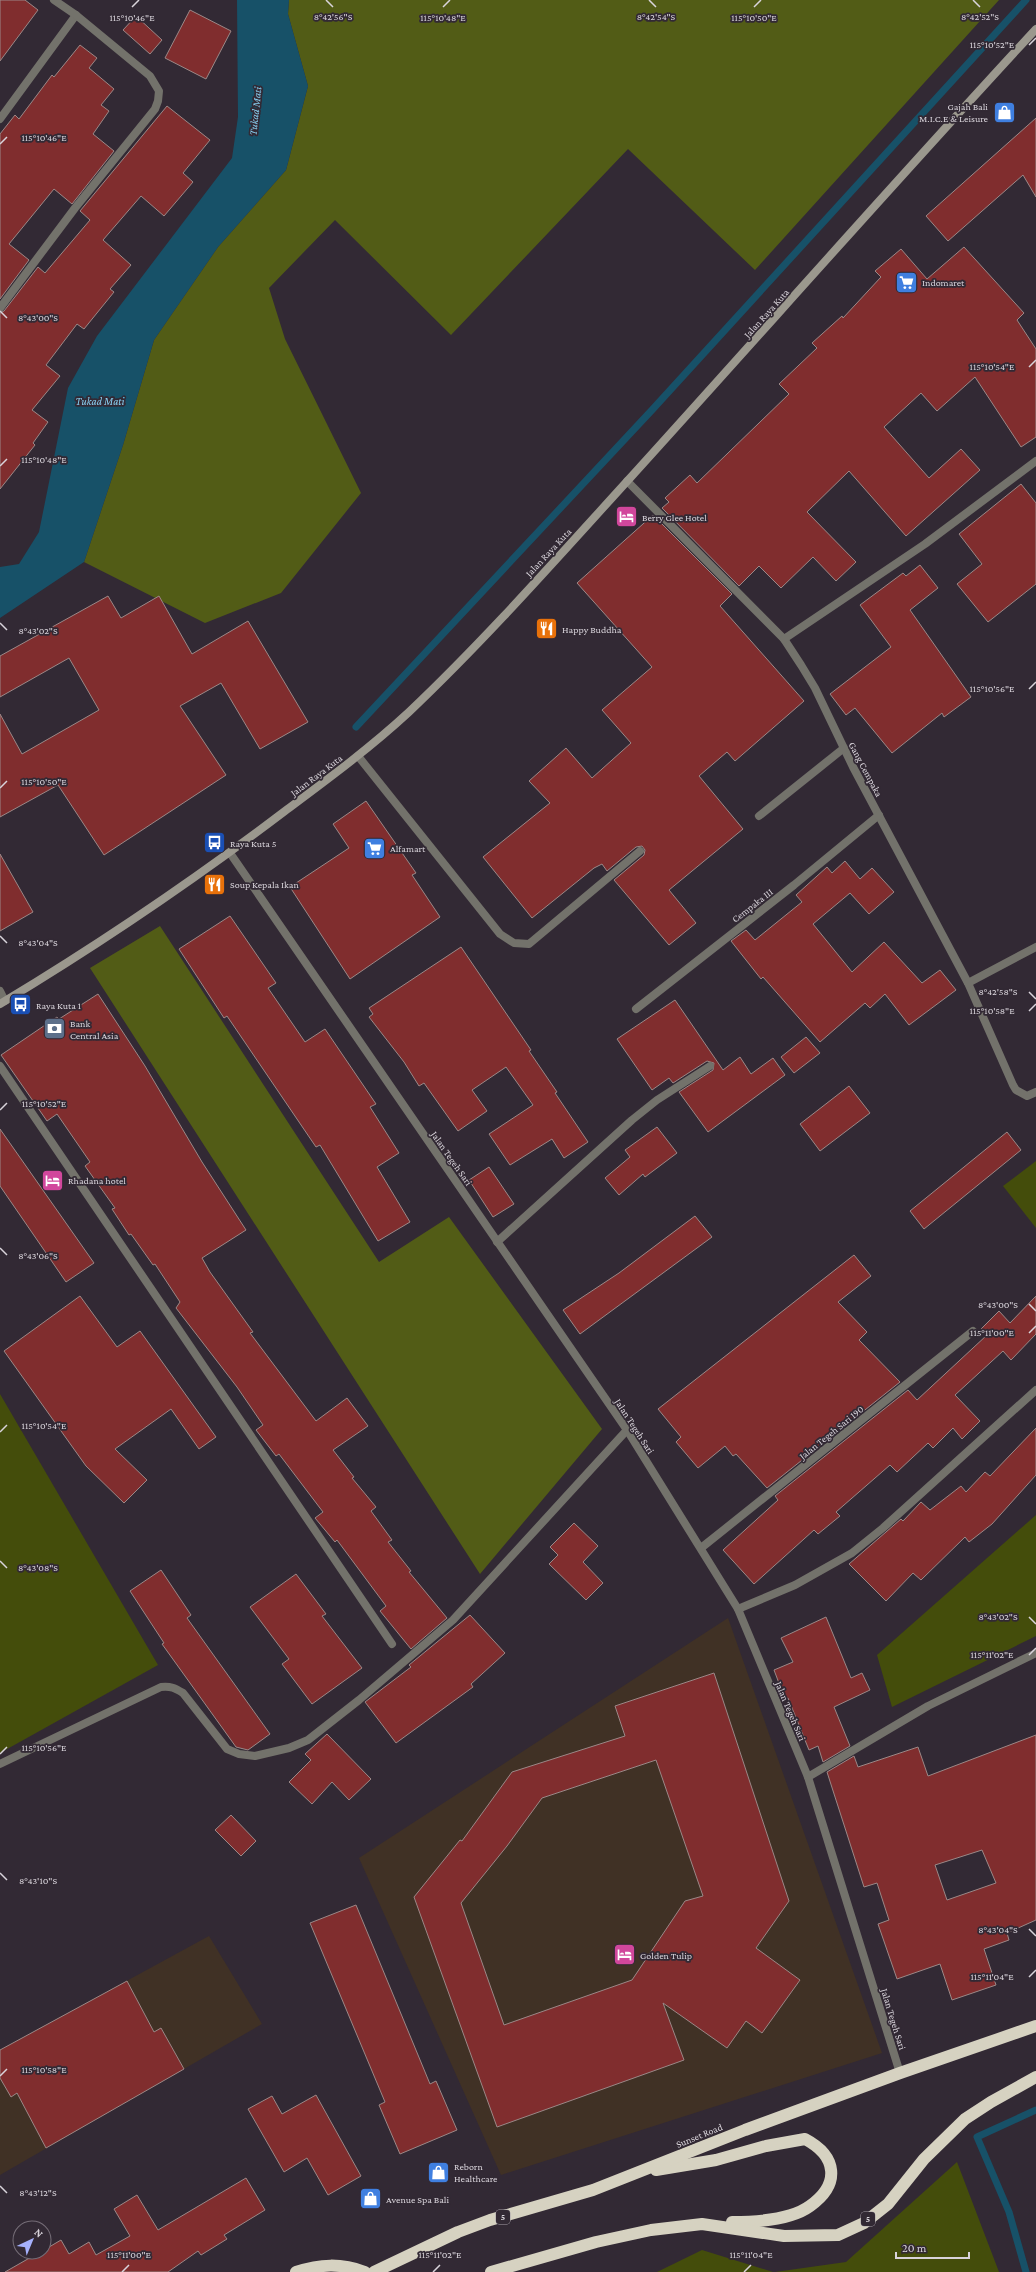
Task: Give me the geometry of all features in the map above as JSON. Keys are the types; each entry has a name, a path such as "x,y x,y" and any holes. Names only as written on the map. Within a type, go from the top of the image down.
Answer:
{"highway":[{"name":"Sunset Road","path":"374,2272 458,2232 490,2220 593,2190 752,2127 900,2073 1036,2026"},
{"name":"5","path":"491,2272 596,2242 651,2230 702,2224 784,2236 838,2235 864,2223 888,2204 924,2159 965,2119 991,2102 1036,2077"},
{"path":"637,2172 716,2160 766,2146 805,2139 822,2150 830,2160 832,2174 826,2189 810,2207 777,2219 702,2224"},
{"path":"296,2272 333,2264 351,2266 365,2272"}],"main road":[{"name":"Jalan Raya Kuta","path":"3,1002 60,967 230,853 358,756 408,712 468,651 627,481 780,313 932,141 1036,29"}],"street":[{"path":"0,308 75,208 155,108 158,101 159,91 150,76 76,15 54,0"},
{"path":"0,119 76,15"},
{"path":"784,639 925,544 1036,461"},
{"name":"Gang Cempaka","path":"627,481 784,639 815,688 844,748 968,983 1016,1090 1027,1096 1036,1092"},
{"path":"759,816 844,748"},
{"path":"358,756 500,934 514,943 529,944 640,851"},
{"name":"Cempaka III","path":"636,1008 794,885 879,815"},
{"name":"Jalan Tegeh Sari","path":"230,853 627,1430 738,1609 808,1777 900,2073"},
{"path":"968,983 1036,947"},
{"path":"0,992 3,1002"},
{"path":"0,1066 392,1644"},
{"path":"497,1242 632,1120 657,1100 710,1066"},
{"name":"Jalan Tegeh Sari 190","path":"700,1548 973,1331"},
{"path":"738,1609 795,1585 852,1554 884,1528 1036,1390"},
{"path":"0,1764 161,1687 168,1686 183,1693 227,1749 238,1754 245,1756 263,1754 289,1748 308,1740 359,1700 453,1620 627,1430"},
{"path":"808,1777 928,1706 1036,1653"}],"shaded area":[{"name":"Golden Tulip","path":"728,1618 882,2053 501,2175 359,1858"},
{"path":"209,1936 262,2024 0,2175 0,2050"}],"green space":[{"path":"289,0 999,0 755,270 628,149 451,335 335,220 269,288 285,339 361,493 281,593 205,623 84,562 123,445 154,340 218,247 286,170 308,86 288,14"},
{"path":"160,926 379,1262 449,1217 602,1429 480,1574 90,968"},
{"path":"1036,1161 1036,1228 1003,1186"},
{"path":"0,1394 158,1665 0,1753"},
{"path":"1036,1515 1036,1636 892,1707 877,1655"},
{"path":"957,2162 999,2272 775,2272 846,2262"},
{"path":"702,2250 773,2272 657,2272"}],"water":[{"name":"Tukad Mati","path":"237,0 289,0 288,14 308,86 286,170 218,247 154,340 123,445 84,562 0,618 0,567 19,564 39,532 68,388 97,336 232,158 238,117"}],"building":[{"path":"0,0 25,0 38,10 0,61"},
{"path":"190,10 231,31 206,79 165,58"},
{"path":"136,16 162,40 150,54 123,30"},
{"path":"80,45 97,58 89,68 114,89 101,105 109,111 93,134 114,151 72,204 54,189 9,244 29,260 0,299 0,134 15,115 19,119 52,75 54,77"},
{"path":"167,106 210,140 183,173 193,182 164,216 141,196 103,240 131,265 110,289 114,292 84,329 77,324 46,365 60,376 32,410 48,422 33,443 35,445 0,489 0,313 4,311 38,267 45,273 90,220 80,211"},
{"path":"1036,118 1036,197 1023,175 948,241 926,216"},
{"path":"964,247 1024,313 1017,320 1036,349 1036,437 1021,447 975,377 937,411 921,393 884,427 929,478 961,449 980,470 906,536 849,471 807,512 856,562 836,581 813,557 781,588 759,566 739,586 662,508 669,502 665,498 690,475 697,483 789,394 779,384 817,348 812,343 842,316 843,318 881,277 875,271 901,249 927,279"},
{"path":"1021,484 1036,503 1036,584 988,622 957,584 982,564 959,534"},
{"path":"653,515 732,594 720,606 804,701 735,761 727,752 699,776 743,829 669,890 696,923 669,945 614,880 644,855 645,850 642,846 636,847 607,871 602,864 594,868 532,918 483,857 550,803 529,781 566,748 592,778 631,743 602,710 652,667 577,583"},
{"path":"920,565 938,588 910,610 971,697 944,717 942,713 892,753 855,708 846,715 830,694 891,647 860,605 903,573 906,576"},
{"path":"108,596 121,618 159,596 192,654 248,621 308,722 260,749 221,683 180,706 226,775 104,855 58,785 0,817 0,714 22,754 99,710 69,658 0,697 0,656"},
{"path":"366,801 416,873 412,875 440,917 350,979 290,887 349,848 333,824"},
{"path":"0,854 33,912 0,931"},
{"path":"845,861 860,879 872,868 894,892 869,914 850,893 813,924 852,972 884,942 922,983 940,970 956,990 909,1025 885,994 870,1008 865,1003 820,1042 763,977 761,979 731,941 746,930 755,940 802,902 796,895 827,867 832,873"},
{"path":"230,916 276,983 268,988 305,1042 325,1029 376,1104 370,1107 399,1153 377,1167 410,1222 378,1241 320,1145 316,1147 227,1016 224,1018 179,949"},
{"path":"461,947 531,1050 529,1051 557,1092 555,1093 588,1142 564,1158 552,1139 510,1165 489,1134 533,1105 506,1067 472,1090 487,1111 458,1131 424,1083 419,1086 404,1062 369,1017 373,1014 369,1008"},
{"path":"98,994 145,1066 202,1162 246,1230 202,1258 210,1272 253,1332 250,1333 316,1421 347,1398 368,1426 333,1450 354,1477 352,1478 376,1507 371,1511 392,1540 388,1542 411,1571 409,1572 447,1618 411,1649 380,1611 386,1606 337,1540 335,1542 315,1518 323,1512 279,1454 276,1456 256,1430 263,1425 237,1387 176,1308 180,1302 155,1264 153,1265 131,1234 129,1235 112,1209 115,1208 85,1166 90,1162 57,1114 47,1121 1,1055 57,1017 59,1019"},
{"path":"675,1000 723,1070 740,1057 751,1074 773,1058 785,1075 708,1132 679,1092 713,1070 714,1063 707,1061 673,1083 669,1078 652,1090 617,1039"},
{"path":"806,1037 820,1053 794,1073 781,1057"},
{"path":"849,1086 870,1113 820,1151 800,1124"},
{"path":"657,1127 677,1153 645,1177 643,1174 619,1195 605,1178 630,1157 625,1150"},
{"path":"0,1129 94,1263 66,1282 0,1186"},
{"path":"1007,1132 1021,1150 924,1229 910,1211"},
{"path":"489,1167 514,1204 493,1217 469,1180"},
{"path":"695,1216 712,1237 580,1334 563,1310 619,1273"},
{"path":"854,1255 871,1276 838,1302 867,1332 859,1340 900,1382 767,1488 736,1454 733,1456 725,1446 698,1468 676,1442 681,1437 658,1409"},
{"path":"80,1296 117,1347 140,1331 216,1437 199,1449 171,1409 115,1449 147,1480 124,1503 86,1466 4,1351"},
{"path":"1036,1296 1036,1334 1011,1360 1003,1351 955,1395 980,1421 962,1439 953,1428 933,1448 928,1443 897,1472 890,1465 836,1512 840,1516 818,1534 814,1530 754,1584 723,1550 778,1500 775,1496 908,1390 917,1400 987,1335 981,1329 999,1311 1010,1323"},
{"path":"1036,1428 1036,1475 992,1524 969,1542 965,1537 921,1580 913,1573 886,1601 849,1564 901,1519 903,1521 921,1502 930,1510 961,1486 966,1492 985,1472 990,1476"},
{"path":"574,1523 598,1546 583,1562 603,1583 586,1600 549,1564 558,1555 550,1547"},
{"path":"161,1570 191,1615 187,1618 270,1734 248,1750 236,1747 162,1644 164,1643 130,1591"},
{"path":"296,1574 326,1614 322,1616 362,1668 312,1704 282,1664 289,1659 250,1607"},
{"path":"470,1615 505,1653 471,1684 473,1687 396,1743 365,1702 411,1667 409,1665"},
{"path":"826,1617 851,1678 862,1673 870,1690 834,1707 850,1746 823,1762 818,1746 809,1750 788,1698 785,1699 774,1670 793,1662 781,1638"},
{"path":"714,1673 789,1901 756,1948 800,1980 762,2033 746,2021 727,2048 663,2003 684,2060 497,2127 414,1897 460,1840 462,1841 512,1772 625,1736 615,1706","holes":["656,1760 703,1896 685,1901 632,1980 504,2025 461,1903 507,1846 542,1798"]},
{"path":"327,1734 371,1779 349,1800 332,1782 312,1804 289,1782 311,1760 305,1754"},
{"path":"1036,1735 1036,1920 1007,1933 1009,1940 984,1949 996,1985 952,2000 940,1964 897,1979 878,1924 889,1920 877,1883 864,1887 827,1772 854,1756 858,1767 918,1747 928,1776","holes":["982,1850 996,1883 947,1900 935,1865"]},
{"path":"231,1815 256,1841 241,1856 215,1830"},
{"path":"356,1905 430,2084 436,2081 457,2130 400,2154 379,2105 385,2102 310,1923"},
{"path":"127,1981 154,2032 161,2028 184,2069 46,2148 17,2093 11,2097 0,2078 0,2050"},
{"path":"316,2095 361,2176 328,2195 307,2158 284,2172 248,2109 272,2096 282,2114"},
{"path":"246,2178 265,2210 224,2235 227,2239 201,2255 198,2251 168,2272 5,2272 26,2260 52,2260 52,2245 61,2240 69,2254 89,2242 96,2255 130,2236 114,2209 137,2195 158,2230"}],"waterway":[{"path":"356,727 652,410 1026,0"},
{"path":"1026,2272 1009,2212 977,2137 1036,2110"}],"place":[{"name":"Gajah Bali M.I.C.E & Leisure","path":"1004,112"},
{"name":"Indomaret","path":"907,282"},
{"name":"Berry Glee Hotel","path":"626,517"},
{"name":"Happy Buddha","path":"547,629"},
{"name":"Raya Kuta 5","path":"214,843"},
{"name":"Alfamart","path":"374,848"},
{"name":"Soup Kepala Ikan","path":"214,884"},
{"name":"Raya Kuta 1","path":"21,1005"},
{"name":"Bank Central Asia","path":"55,1029"},
{"name":"Rhadana hotel","path":"53,1180"},
{"name":"Golden Tulip","path":"625,1955"},
{"name":"Reborn Healthcare","path":"439,2172"},
{"name":"Avenue Spa Bali","path":"370,2199"}]}
